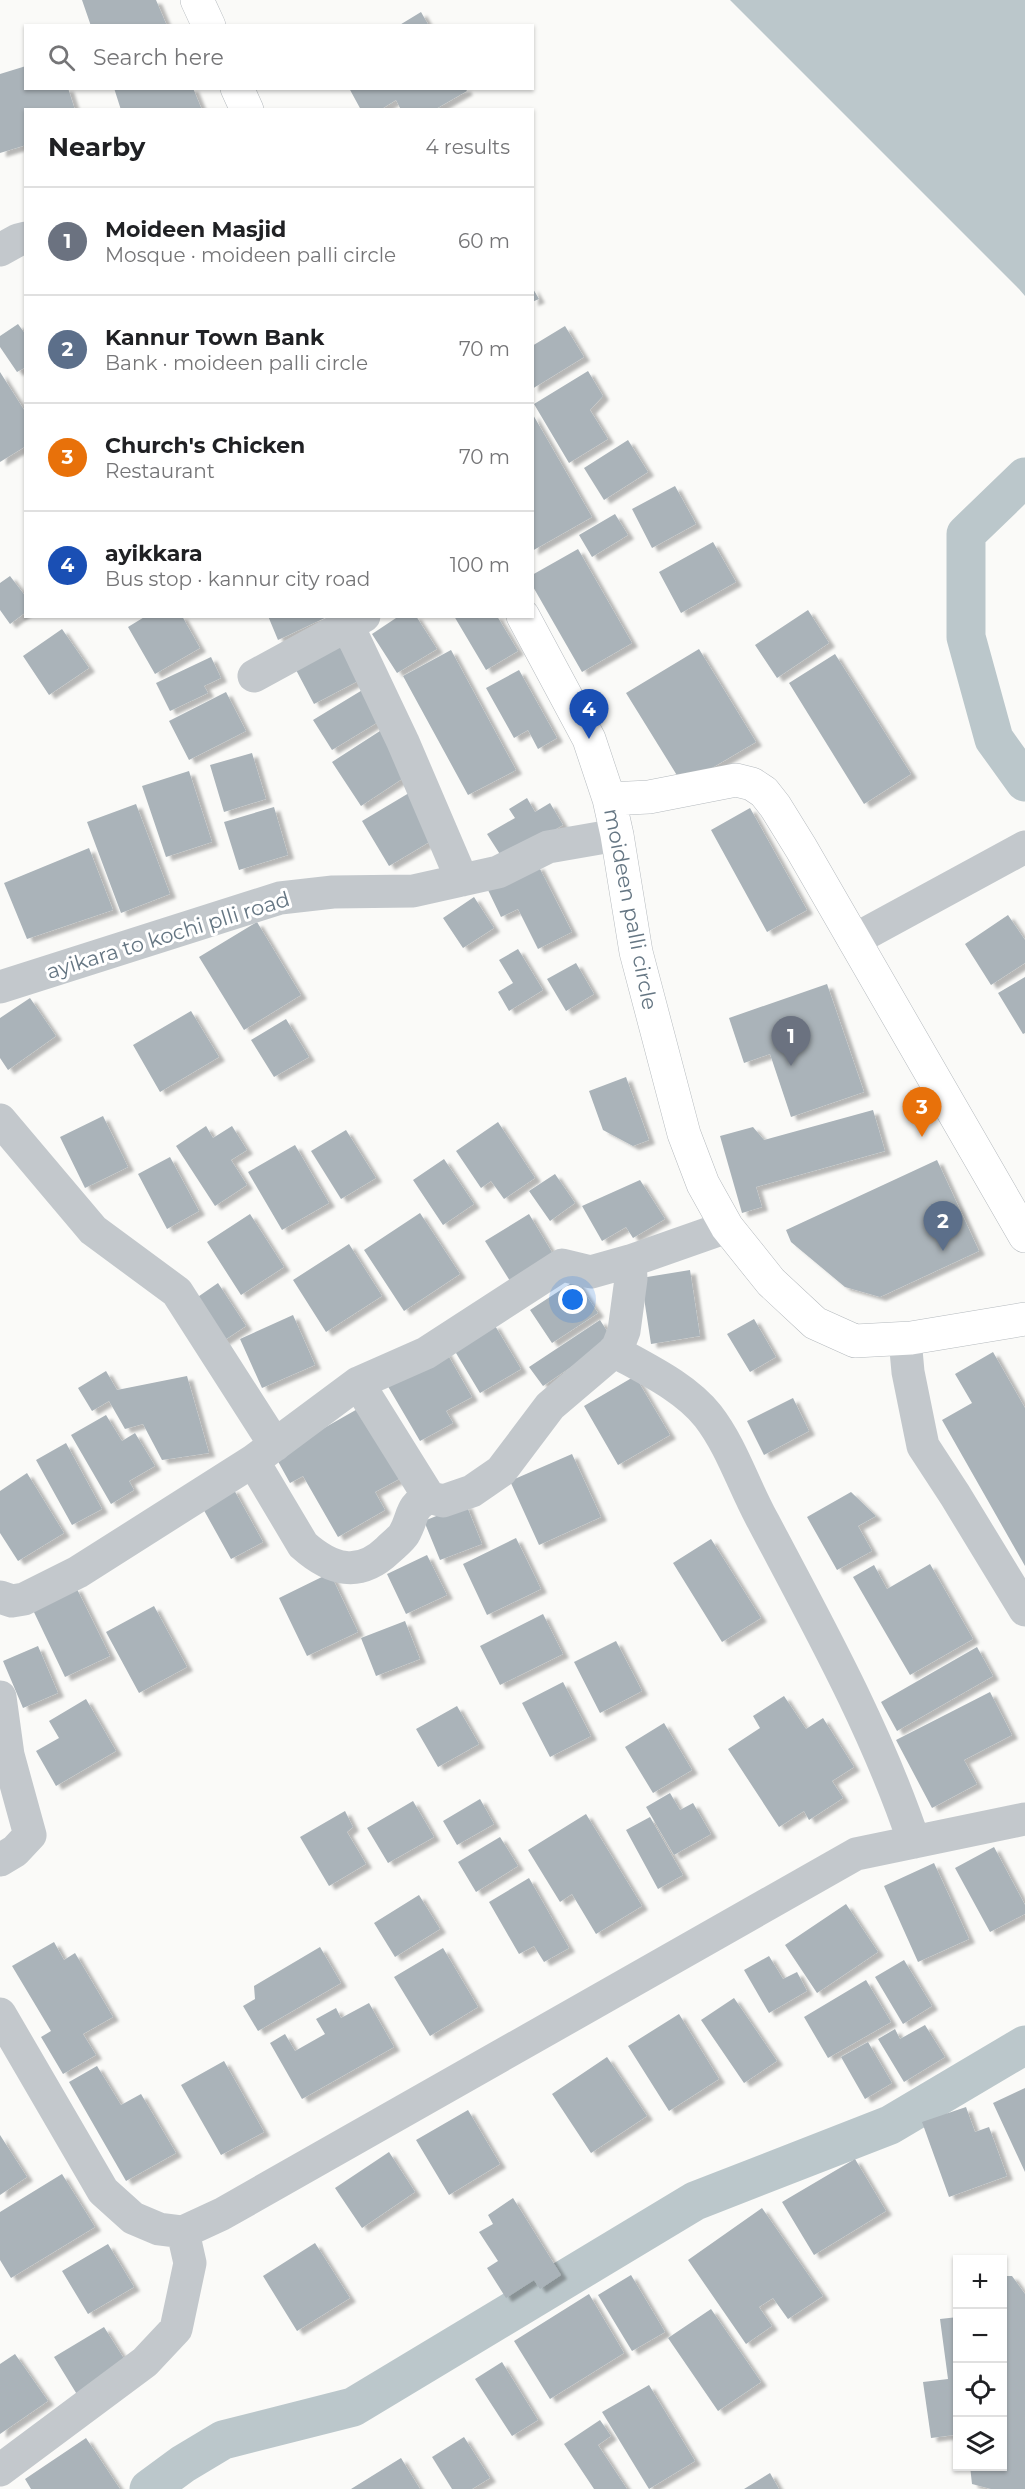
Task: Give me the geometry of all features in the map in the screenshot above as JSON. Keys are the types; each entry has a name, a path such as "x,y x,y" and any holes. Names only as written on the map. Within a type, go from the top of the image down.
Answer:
{"main road":[{"path":"197,0 208,24"},
{"path":"238,90 247,108"},
{"path":"523,618 589,739 609,799"},
{"name":"moideen palli circle","path":"1025,1236 776,806 764,792 752,784 736,780 649,797 609,799 636,952 684,1134 703,1184 726,1227 771,1282 815,1323 855,1341 905,1339 1025,1319"}],"street":[{"path":"0,250 24,239"},
{"path":"254,676 356,621 403,742 462,880"},
{"name":"ayikara to kochi plli road","path":"0,987 280,897 333,891 413,891 498,872 548,847 617,835"},
{"path":"854,940 1024,848"},
{"path":"0,1120 93,1230 177,1292 264,1453 303,1545 333,1565 360,1569 378,1559 404,1535 417,1503 429,1497"},
{"path":"0,1597 12,1601 24,1599 78,1572 264,1453 358,1383 426,1353 562,1265 591,1272 630,1262 726,1227"},
{"path":"358,1383 429,1497 443,1501 472,1491 501,1471 550,1406 614,1351 624,1331 631,1279 630,1262"},
{"path":"905,1339 908,1372 923,1446 1025,1610"},
{"path":"614,1351 681,1392 707,1415 730,1454 850,1687 896,1788 914,1842"},
{"path":"0,1697 8,1755 30,1835 15,1851 0,1860"},
{"path":"0,2013 103,2191 133,2218 159,2229 183,2232 243,2203 856,1854 1025,1819"},
{"path":"5,2476 145,2362 176,2329 190,2263 183,2232"}],"shaded area":[{"path":"730,0 1025,0 1025,296 1019,289"}],"building":[{"path":"82,0 156,0 166,24 90,24"},
{"path":"421,12 428,24 401,24"},
{"path":"24,67 24,90 69,90 74,108 24,108 24,146 0,153 0,74"},
{"path":"115,90 194,90 201,108 120,108"},
{"path":"350,90 467,91 437,108 400,108 396,100 383,108 360,108"},
{"path":"534,290 539,299 534,301"},
{"path":"18,324 24,332 24,368 17,372 0,347 0,336"},
{"path":"565,326 584,357 534,388 534,345"},
{"path":"588,371 603,396 590,410 608,439 569,463 534,404"},
{"path":"0,372 24,410 24,447 0,462"},
{"path":"534,416 592,517 534,550"},
{"path":"628,440 648,472 604,500 584,468"},
{"path":"675,486 696,524 652,548 632,509"},
{"path":"615,514 628,535 592,557 579,535"},
{"path":"713,542 736,582 681,613 659,572"},
{"path":"578,549 632,643 582,672 534,588 534,574"},
{"path":"10,576 24,594 24,614 10,624 0,610 0,583"},
{"path":"808,610 829,643 777,678 755,645"},
{"path":"143,618 183,618 200,648 155,674 128,627"},
{"path":"269,618 325,618 278,640"},
{"path":"396,618 417,618 437,649 397,673 372,634"},
{"path":"455,618 498,618 518,651 486,670"},
{"path":"62,629 89,668 49,695 23,656"},
{"path":"339,645 358,681 314,704 295,668"},
{"path":"699,649 756,742 683,785 626,693"},
{"path":"451,650 516,770 468,795 403,676"},
{"path":"835,654 911,774 864,804 789,683"},
{"path":"211,657 221,678 204,686 208,693 170,711 156,683"},
{"path":"519,670 557,738 538,749 528,730 514,738 486,688"},
{"path":"364,689 383,719 332,750 313,720"},
{"path":"226,692 246,731 189,760 169,721"},
{"path":"383,729 411,773 361,806 332,762"},
{"path":"252,753 266,799 224,812 210,765"},
{"path":"189,771 212,842 166,857 142,786"},
{"path":"409,793 436,838 389,866 362,821"},
{"path":"527,798 535,812 550,803 563,825 503,859 487,834 515,818 509,809"},
{"path":"136,804 170,894 121,913 87,822"},
{"path":"274,807 288,855 239,870 224,822"},
{"path":"750,808 807,910 767,932 711,830"},
{"path":"89,848 113,910 27,939 4,883"},
{"path":"538,865 572,932 538,949 518,909 501,917 488,890"},
{"path":"474,897 494,928 463,948 443,918"},
{"path":"1008,915 1025,940 1025,963 991,985 965,944"},
{"path":"257,922 301,995 244,1030 199,957"},
{"path":"518,949 543,990 509,1011 498,992 513,983 499,960"},
{"path":"576,963 594,994 566,1011 547,979"},
{"path":"1025,977 1025,1033 1023,1034 998,993"},
{"path":"827,984 864,1092 791,1117 770,1054 744,1063 729,1018"},
{"path":"30,998 56,1036 8,1070 0,1058 0,1018"},
{"path":"191,1011 219,1057 160,1092 133,1045"},
{"path":"286,1019 309,1057 274,1077 251,1040"},
{"path":"626,1077 649,1140 633,1146 603,1130 589,1091"},
{"path":"873,1110 885,1151 756,1187 762,1207 742,1213 720,1136 753,1127 764,1140"},
{"path":"103,1116 128,1167 85,1188 60,1137"},
{"path":"498,1122 535,1178 504,1199 491,1181 481,1188 456,1151"},
{"path":"206,1126 213,1138 232,1126 247,1150 231,1160 247,1185 215,1206 176,1146"},
{"path":"346,1130 376,1178 341,1199 311,1151"},
{"path":"295,1145 329,1203 282,1230 248,1172"},
{"path":"170,1157 199,1211 167,1229 138,1174"},
{"path":"444,1159 474,1204 443,1225 413,1180"},
{"path":"937,1160 979,1251 880,1297 845,1287 791,1242 786,1230"},
{"path":"555,1174 575,1203 550,1221 529,1191"},
{"path":"640,1180 665,1219 633,1238 626,1227 602,1241 582,1206"},
{"path":"420,1213 460,1274 404,1311 364,1250"},
{"path":"250,1214 284,1267 241,1295 207,1242"},
{"path":"529,1214 553,1254 510,1281 485,1241"},
{"path":"349,1244 382,1296 326,1332 293,1280"},
{"path":"690,1270 700,1336 651,1344 641,1278"},
{"path":"576,1280 598,1313 552,1343 530,1310"},
{"path":"218,1283 246,1326 217,1345 189,1303"},
{"path":"293,1315 315,1365 262,1388 240,1339"},
{"path":"754,1319 776,1357 750,1372 727,1334"},
{"path":"600,1320 612,1339 543,1386 529,1367"},
{"path":"494,1324 521,1369 480,1393 453,1348"},
{"path":"445,1350 472,1397 446,1411 453,1423 420,1441 386,1383"},
{"path":"993,1352 1025,1408 1025,1566 942,1420 972,1403 955,1374"},
{"path":"106,1371 117,1390 187,1376 209,1453 162,1460 143,1424 125,1429 109,1401 92,1411 78,1388"},
{"path":"635,1376 670,1435 618,1465 584,1406"},
{"path":"793,1398 809,1431 764,1455 747,1421"},
{"path":"361,1407 401,1478 375,1492 385,1510 338,1537 303,1476 290,1483 275,1456"},
{"path":"106,1415 122,1441 135,1433 155,1466 129,1481 134,1490 111,1504 71,1435"},
{"path":"66,1443 102,1509 72,1525 36,1460"},
{"path":"572,1454 601,1517 539,1545 510,1481"},
{"path":"27,1473 64,1533 18,1561 0,1533 0,1491"},
{"path":"233,1488 263,1542 231,1559 201,1505"},
{"path":"851,1492 876,1516 858,1526 872,1551 837,1570 807,1517"},
{"path":"466,1504 482,1544 440,1560 424,1521"},
{"path":"516,1538 541,1589 487,1615 463,1564"},
{"path":"711,1539 761,1618 722,1642 673,1563"},
{"path":"427,1555 447,1595 406,1614 387,1574"},
{"path":"930,1564 973,1639 910,1675 853,1577 874,1565 887,1589"},
{"path":"330,1573 358,1632 307,1656 279,1598"},
{"path":"76,1587 110,1656 65,1677 32,1608"},
{"path":"154,1606 187,1667 139,1693 106,1632"},
{"path":"543,1614 563,1654 500,1685 480,1646"},
{"path":"405,1621 420,1659 376,1676 361,1638"},
{"path":"616,1641 642,1691 600,1713 574,1662"},
{"path":"38,1646 58,1693 23,1708 3,1661"},
{"path":"977,1647 993,1676 897,1731 881,1702"},
{"path":"563,1682 591,1736 550,1757 522,1703"},
{"path":"990,1692 1012,1735 964,1760 977,1784 932,1808 896,1740"},
{"path":"784,1696 806,1729 823,1718 854,1767 832,1781 843,1798 809,1820 804,1811 779,1827 728,1749 760,1728 753,1716"},
{"path":"86,1699 116,1751 56,1786 36,1751 59,1738 49,1721"},
{"path":"457,1706 479,1744 438,1767 416,1729"},
{"path":"664,1723 692,1770 653,1793 625,1747"},
{"path":"670,1793 680,1810 693,1803 711,1834 674,1855 646,1807"},
{"path":"480,1799 494,1824 457,1845 443,1821"},
{"path":"413,1801 434,1837 388,1863 367,1828"},
{"path":"345,1811 353,1827 347,1832 366,1864 329,1886 300,1837"},
{"path":"586,1814 642,1906 596,1934 572,1894 560,1902 528,1850"},
{"path":"650,1817 683,1875 658,1889 626,1830"},
{"path":"500,1837 518,1866 476,1892 458,1862"},
{"path":"994,1847 1025,1905 1025,1914 990,1932 955,1868"},
{"path":"934,1863 969,1939 918,1962 884,1886"},
{"path":"529,1878 569,1948 544,1962 534,1946 519,1954 489,1902"},
{"path":"419,1895 440,1929 395,1957 374,1923"},
{"path":"846,1904 878,1952 817,1993 785,1945"},
{"path":"54,1942 64,1960 75,1953 113,2017 83,2034 96,2055 63,2074 41,2037 51,2031 12,1966"},
{"path":"320,1947 341,1983 258,2031 243,2006 255,1999 254,1986"},
{"path":"443,1948 478,2007 430,2036 394,1977"},
{"path":"769,1956 783,1979 797,1972 807,1991 769,2013 744,1970"},
{"path":"904,1960 932,2006 903,2024 875,1977"},
{"path":"866,1980 891,2022 828,2058 804,2017"},
{"path":"734,1998 777,2061 744,2083 701,2020"},
{"path":"369,2003 394,2047 302,2099 270,2043 285,2034 295,2051 325,2034 316,2019 336,2008 341,2018"},
{"path":"679,2014 719,2079 669,2111 628,2046"},
{"path":"925,2025 945,2057 904,2082 878,2039 895,2029 900,2039"},
{"path":"868,2042 892,2083 865,2099 841,2057"},
{"path":"607,2057 647,2116 591,2153 552,2094"},
{"path":"224,2061 264,2132 221,2155 181,2085"},
{"path":"97,2066 121,2105 141,2094 176,2153 126,2181 69,2082"},
{"path":"1025,2088 1025,2172 993,2103"},
{"path":"966,2107 975,2132 989,2127 1007,2176 949,2197 922,2122"},
{"path":"468,2110 500,2164 449,2195 416,2140"},
{"path":"0,2135 27,2177 0,2195"},
{"path":"389,2152 415,2192 362,2228 335,2188"},
{"path":"855,2159 886,2211 814,2255 782,2202"},
{"path":"62,2174 95,2227 11,2278 0,2260 0,2212"},
{"path":"513,2198 561,2275 540,2289 534,2280 506,2298 487,2268 498,2261 479,2232 493,2224 488,2215"},
{"path":"762,2208 823,2296 788,2319 773,2298 759,2307 772,2326 746,2344 688,2260"},
{"path":"315,2243 350,2298 297,2331 263,2276"},
{"path":"108,2244 134,2287 88,2314 62,2271"},
{"path":"631,2275 665,2332 632,2351 598,2295"},
{"path":"1007,2276 1012,2276 1025,2294 1025,2489 991,2489 972,2484 971,2471 1007,2471"},
{"path":"589,2294 624,2353 550,2399 514,2341"},
{"path":"711,2309 761,2382 718,2411 668,2338"},
{"path":"953,2318 953,2435 931,2438 923,2382 948,2379 940,2319"},
{"path":"104,2327 128,2365 78,2396 54,2357"},
{"path":"15,2354 48,2401 0,2434 0,2364"},
{"path":"502,2362 538,2420 512,2436 475,2379"},
{"path":"649,2385 695,2461 649,2489 602,2412"},
{"path":"600,2420 611,2436 598,2445 627,2489 594,2489 564,2444"},
{"path":"464,2437 490,2478 472,2489 452,2489 432,2457"},
{"path":"86,2438 120,2489 31,2489 25,2479"},
{"path":"401,2458 420,2489 351,2489"},
{"path":"770,2473 779,2489 744,2489"}],"waterway":[{"path":"1025,477 966,534 966,637 994,739 1025,782"},
{"path":"149,2489 183,2464 223,2440 353,2407 695,2201 890,2125 1025,2045"}],"place":[{"name":"ayikkara","path":"589,739"},
{"name":"Moideen Masjid","path":"791,1066"},
{"name":"Church's Chicken","path":"922,1137"},
{"name":"Kannur Town Bank","path":"943,1251"}]}
